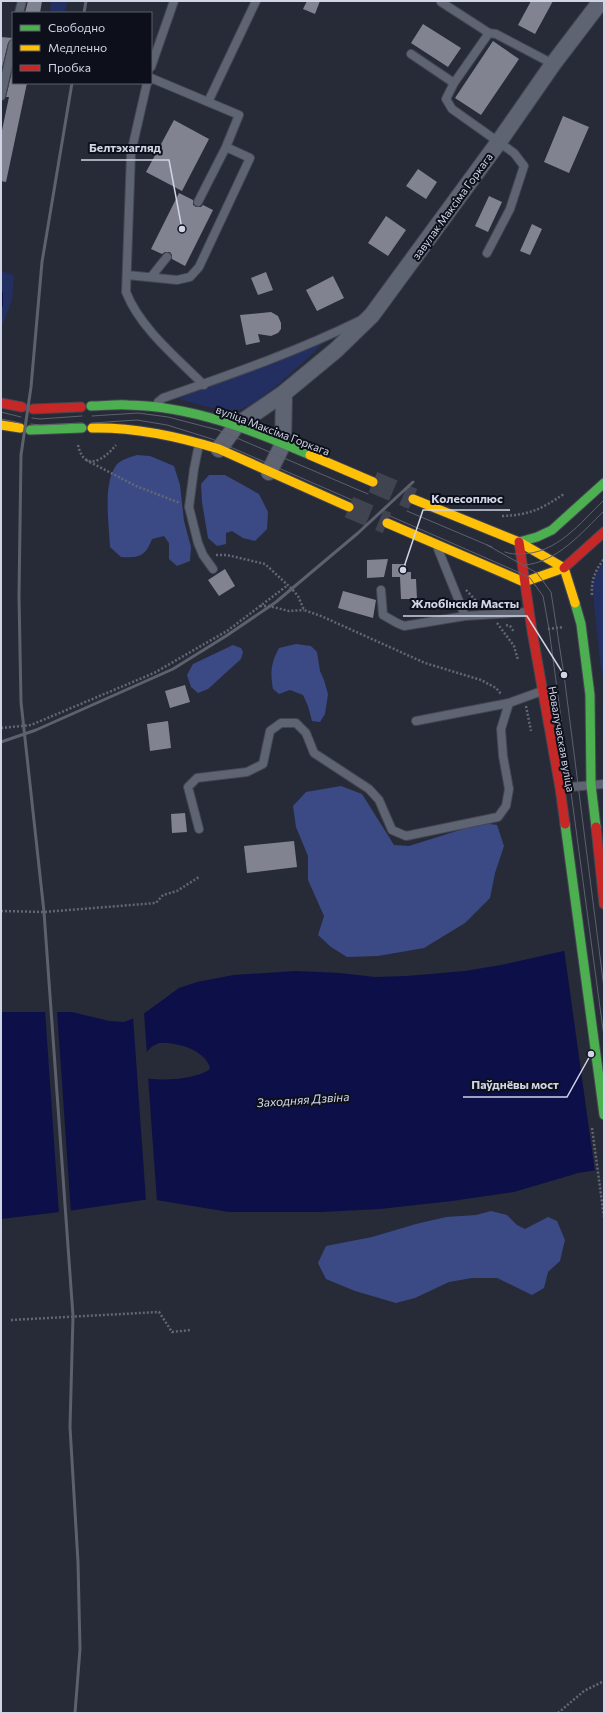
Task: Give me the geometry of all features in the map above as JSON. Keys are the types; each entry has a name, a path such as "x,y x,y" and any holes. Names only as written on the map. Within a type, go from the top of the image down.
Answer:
{"main road":[{"path":"1,403 22,407"},
{"name":"вуліца Максіма Горкага","path":"91,406 135,404 184,411 236,426 373,482"},
{"path":"33,409 81,407"},
{"path":"1,425 20,428"},
{"path":"30,430 82,428"},
{"path":"92,428 142,430 174,435 219,450 349,507"},
{"path":"519,542 552,530 604,483"},
{"path":"413,499 519,542 564,568"},
{"path":"387,523 524,582 564,568 604,532"},
{"name":"Новалучаская вуліца","path":"519,542 542,691 560,788 604,1115"},
{"name":"Новалучаская вуліца","path":"564,568 581,624 590,695 592,712 590,755 591,785 604,904"}],"street":[{"name":"завулак Максіма Горкага","path":"236,426 284,393 336,350 372,315 498,143 553,64 601,1"},
{"path":"269,472 283,444 284,393"},
{"path":"219,450 236,426"}],"lane":[{"path":"19,12 22,1"},
{"path":"152,64 174,1"},
{"path":"208,102 256,1"},
{"path":"441,2 488,33 496,34 553,64"},
{"path":"487,253 510,209 524,166 514,153 498,143 452,108 446,99 454,83 488,33"},
{"path":"1,96 12,48"},
{"path":"411,54 454,83"},
{"path":"152,78 239,115 226,146 198,202"},
{"path":"147,84 131,153 126,292 131,305 148,328 204,385"},
{"path":"127,275 177,280 190,277 199,267 250,158 226,146"},
{"path":"150,277 167,257"},
{"path":"152,406 163,398 204,385 335,333 372,315"},
{"path":"199,443 189,507 198,543 203,555 212,569"},
{"path":"436,543 465,616"},
{"path":"381,590 382,614 404,626 465,616 529,612"},
{"path":"416,721 509,703 542,691"},
{"path":"199,829 188,787 197,778 247,772 263,764 270,731 281,723 296,723 306,733 314,752 369,789 379,800 392,830 406,836 498,817 506,806 509,789 503,756 502,729 509,703"},
{"path":"560,788 604,784"}],"path":[{"path":"86,460 97,462 108,454 118,443"},
{"path":"78,444 80,455 86,460 136,486 189,507"},
{"path":"495,514 502,516 524,514 540,509 568,492"},
{"path":"203,555 227,555 265,564 298,596 304,610"},
{"path":"1,728 31,725 154,673 227,631 288,585"},
{"path":"260,606 269,606 289,611 304,610 425,664 480,680 496,688 509,703"},
{"path":"1,911 44,912 156,904 163,895 177,891 199,877"},
{"path":"10,1320 159,1312 172,1332 190,1330"},
{"path":"558,1713 584,1691 604,1681"}],"shaded area":[{"path":"51,1 68,1 64,12 50,12"},
{"path":"1,271 14,275 12,300 1,329"},
{"path":"327,340 284,380 259,399 238,410 224,410 178,399"},
{"path":"137,455 150,456 174,466 180,485 184,521 191,547 190,561 177,566 169,559 169,543 164,536 152,539 147,550 141,555 137,556 121,557 110,547 108,495 111,475 119,462"},
{"path":"209,475 225,475 259,494 268,512 267,529 255,541 243,538 232,531 226,533 226,544 217,546 208,538 202,502 201,484"},
{"path":"604,561 604,682 600,662 592,585 594,578"},
{"path":"296,644 311,646 317,652 320,671 328,694 325,714 320,722 312,721 303,695 290,690 279,694 273,689 272,668 274,658 279,648"},
{"path":"233,645 241,648 243,652 241,659 208,689 198,693 191,687 187,675 193,664"},
{"path":"341,786 362,794 394,845 409,846 482,823 497,825 504,846 495,873 490,898 465,923 424,948 378,956 347,957 331,947 318,935 324,916 308,880 308,856 296,827 293,806 306,792"},
{"path":"491,1211 507,1215 517,1225 525,1229 548,1217 557,1221 565,1240 560,1261 548,1272 544,1288 532,1295 497,1278 472,1278 449,1282 415,1298 396,1303 355,1291 326,1279 318,1263 326,1246 372,1237 446,1217 476,1215"}],"water":[{"name":"Заходняя Дзвіна","path":"604,942 604,1169 578,1173 514,1192 380,1209 321,1212 229,1212 150,1199 1,1219 1,1012 72,1012 109,1021 124,1022 142,1015 179,988 197,982 234,975 296,971 340,973 375,977 407,976 465,971 501,965","holes":["159,1043 182,1045 196,1051 207,1061 210,1067 209,1070 186,1078 144,1078 140,1068 146,1052 151,1047"]}],"pier":[{"path":"604,940 604,1171 595,1172 564,949"},
{"path":"45,1010 57,1010 71,1213 59,1214"},
{"path":"144,1012 147,1054 142,1068 146,1076 148,1076 157,1201 146,1201 133,1017"}],"building":[{"path":"28,1 42,1 40,12 25,12"},
{"path":"307,1 320,1 315,14 303,9"},
{"path":"531,1 553,1 535,34 518,25"},
{"path":"423,24 461,48 448,67 411,43"},
{"path":"1,37 12,38 8,43 1,72"},
{"path":"493,41 519,59 481,115 455,98"},
{"path":"12,72 12,84 27,84 6,182 1,181 1,135 9,97 6,97"},
{"path":"563,116 589,127 569,173 544,162"},
{"path":"174,120 209,139 182,191 146,172"},
{"path":"418,169 437,182 426,199 406,186"},
{"path":"179,193 193,200 193,205 196,207 201,207 203,205 213,210 185,266 172,259 170,252 165,252 162,254 151,249"},
{"path":"489,196 502,202 488,232 475,226"},
{"path":"386,216 406,230 388,256 368,243"},
{"path":"532,224 542,229 530,255 520,251"},
{"path":"266,272 273,290 258,295 251,278"},
{"path":"333,276 344,298 317,311 306,290"},
{"path":"271,312 278,316 281,323 281,329 278,333 271,336 258,334 260,342 246,345 240,315"},
{"path":"388,559 384,577 367,578 367,560"},
{"path":"392,564 406,564 406,572 411,572 411,579 416,579 417,599 401,599 400,577 392,577"},
{"path":"225,569 235,586 219,596 208,580"},
{"path":"343,591 376,600 373,618 338,608"},
{"path":"185,685 190,702 170,708 165,691"},
{"path":"168,721 171,748 150,751 147,724"},
{"path":"185,813 187,832 172,833 171,814"},
{"path":"294,841 297,867 247,873 244,846"}],"waterway":[{"path":"1,293 1,305"}],"tunnel":[{"path":"373,482 413,499"},
{"path":"349,507 387,523"}],"tram line":[{"path":"1,412 21,417"},
{"path":"92,416 138,413 168,417 218,430 368,494"},
{"path":"32,418 40,419 82,416"},
{"path":"1,419 20,423"},
{"path":"92,423 137,420 167,425 212,439 352,500"},
{"path":"31,424 82,423"},
{"path":"505,552 511,554 533,553 557,543 577,527 604,500"},
{"path":"407,511 492,547"},
{"path":"524,565 536,563 558,553 578,537 604,511"},
{"path":"390,516 530,578 543,596 549,629 604,1037"},
{"path":"487,545 537,573 551,592 564,675 604,988"}],"railway":[{"path":"84,12 86,1"},
{"path":"72,84 42,262 31,387 21,455 19,596 21,702 44,912 73,1316 70,1427 78,1562 80,1649 75,1713"},
{"path":"1,742 36,730 173,669 226,636 276,602 358,533 413,482"}],"traffic: fast":[{"path":"91,406 152,406 198,415 244,428 310,455"},
{"path":"30,430 82,428"},
{"path":"519,542 537,537 552,530 604,483"},
{"path":"575,603 581,624 590,695 591,785 596,827"},
{"path":"565,824 604,1115"}],"traffic: slow":[{"path":"1,425 20,428"},
{"path":"92,428 124,429 156,433 219,449 349,507"},
{"path":"310,455 373,482"},
{"path":"413,499 519,542 564,568 575,603"},
{"path":"387,523 524,582 564,568"}],"traffic: jam":[{"path":"1,403 22,407"},
{"path":"33,409 81,407"},
{"path":"564,568 604,532"},
{"path":"519,542 532,631 565,824"},
{"path":"596,827 604,904"}],"place":[{"name":"Белтэхагляд","path":"182,229"},
{"name":"Колесоплюс","path":"403,570"},
{"name":"Жлобінскія Масты","path":"564,675"},
{"name":"Паўднёвы мост","path":"591,1054"}]}
